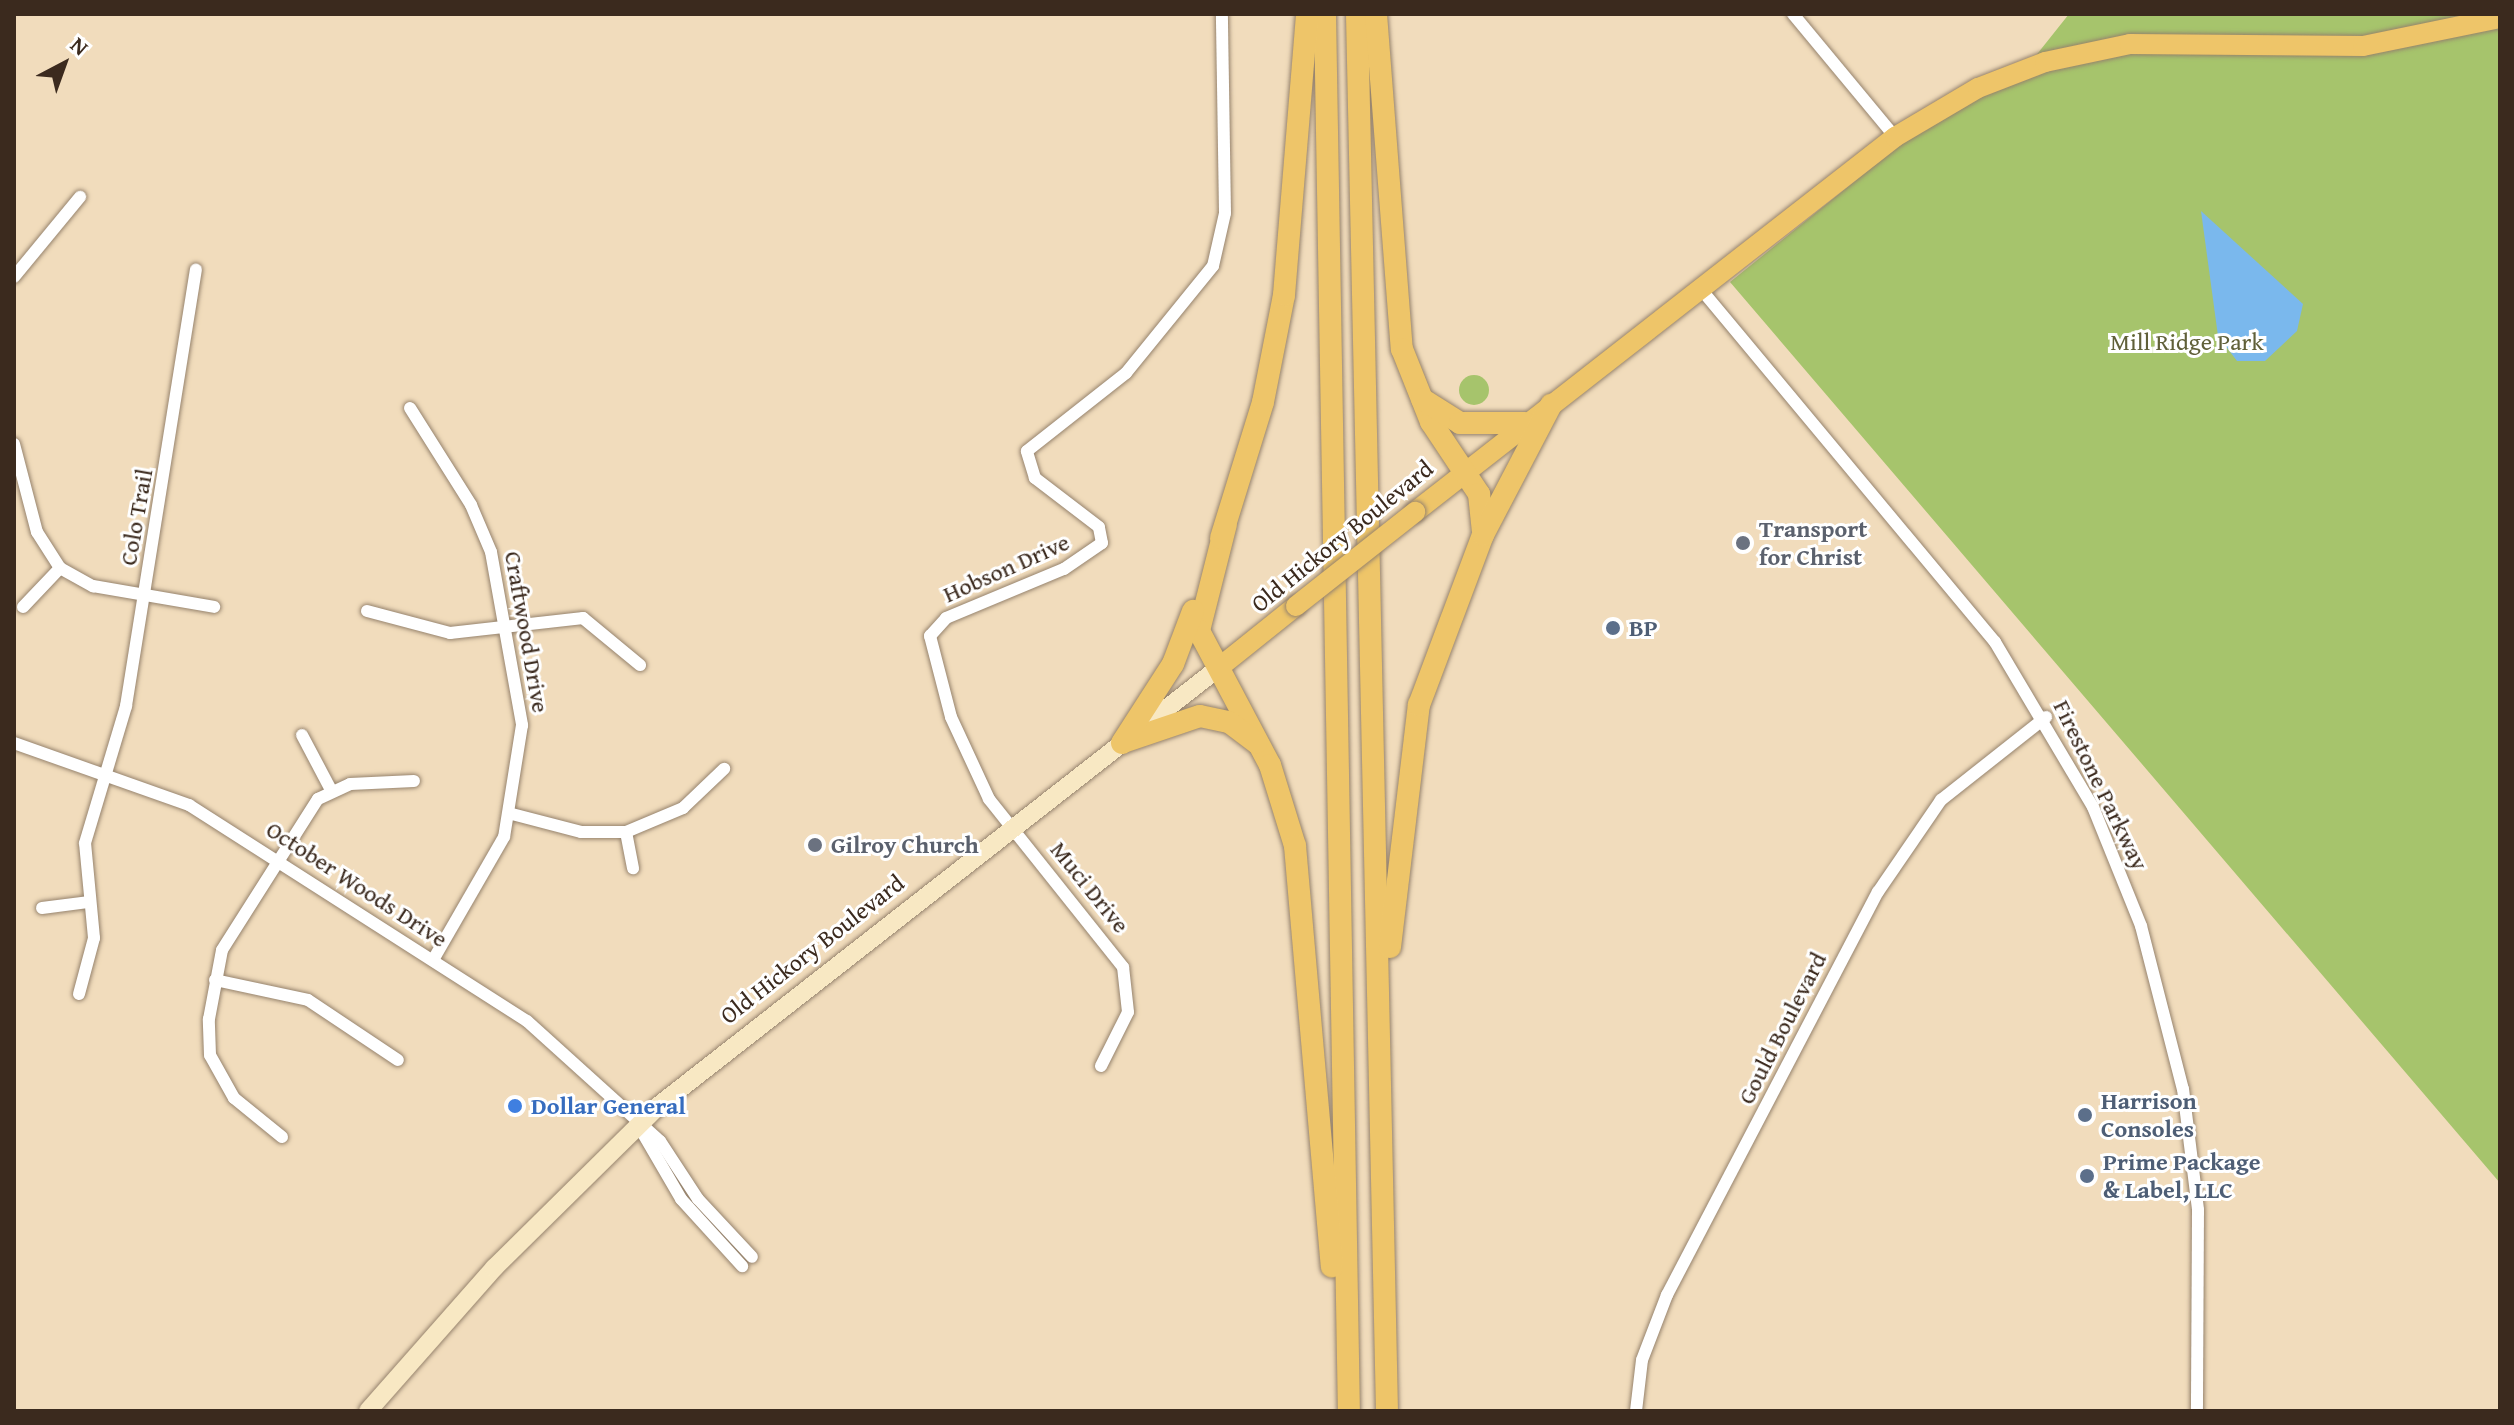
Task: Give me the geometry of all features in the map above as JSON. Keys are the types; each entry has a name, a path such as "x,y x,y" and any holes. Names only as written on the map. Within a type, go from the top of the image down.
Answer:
{"highway":[{"path":"1307,14 1284,295 1263,402 1199,626 1264,753 1289,824 1305,910 1328,1165 1337,1411"},
{"path":"1325,14 1349,1411"},
{"path":"1357,14 1387,1411"},
{"path":"1376,14 1396,307 1414,388 1483,505 1483,535"},
{"path":"1414,388 1460,423 1525,423"},
{"path":"1380,1116 1406,772 1419,705 1483,535 1551,405"},
{"path":"1122,743 1173,664 1226,524"},
{"path":"1122,743 1183,717 1209,717 1236,726 1264,753"}],"main road":[{"name":"Old Hickory Boulevard","path":"368,1411 483,1279 638,1125 748,1030 1013,828 1525,423 1895,137 1986,84 2102,48 2198,41 2363,46 2500,18"}],"street":[{"name":"Hobson Drive","path":"1013,828 961,743 932,659 931,631 969,606 1078,562 1102,543 1099,527 1035,478 1027,451 1126,373 1213,266 1225,213 1222,14"},
{"path":"1793,14 1895,137"},
{"path":"14,277 80,197"},
{"name":"Colo Trail","path":"79,994 93,945 84,851 107,770 145,596 196,270"},
{"name":"Firestone Parkway","path":"1700,288 1995,642 2046,717 2122,872 2175,1049 2198,1210 2197,1411"},
{"name":"Craftwood Drive","path":"410,408 477,515 507,626 522,725 512,814 491,866 433,960"},
{"path":"14,444 37,532 60,568 87,584 214,607"},
{"path":"23,607 60,568"},
{"path":"367,611 442,632 583,618 640,665"},
{"name":"Gould Boulevard","path":"1636,1411 1642,1360 1667,1295 1878,892 1941,800 2046,717"},
{"path":"302,735 331,790"},
{"name":"October Woods Drive","path":"14,743 107,770 189,805 276,858 547,1036 638,1125 678,1195 747,1262"},
{"path":"512,814 581,832 626,832 683,808 724,769"},
{"path":"282,1137 234,1098 216,1069 208,1035 215,980 233,926 307,810 331,790 414,781"},
{"name":"Muci Drive","path":"1013,828 1123,967 1128,1012 1101,1066"},
{"path":"626,832 633,868"},
{"path":"42,908 88,902"},
{"path":"215,980 308,1000 398,1060"}],"green space":[{"name":"Mill Ridge Park","path":"2069,14 2500,14 2500,1183 1730,282 1933,118 2018,78"},
{"path":"1474,375 1485,379 1489,390 1485,401 1474,405 1463,401 1459,390 1463,379"}],"water":[{"path":"2201,211 2303,304 2297,331 2265,361 2237,361 2218,336"}],"place":[{"name":"Transport for Christ","path":"1743,543"},
{"name":"BP","path":"1613,628"},
{"name":"Gilroy Church","path":"815,845"},
{"name":"Dollar General","path":"515,1106"},
{"name":"Harrison Consoles","path":"2085,1115"},
{"name":"Prime Package & Label, LLC","path":"2087,1176"}]}
